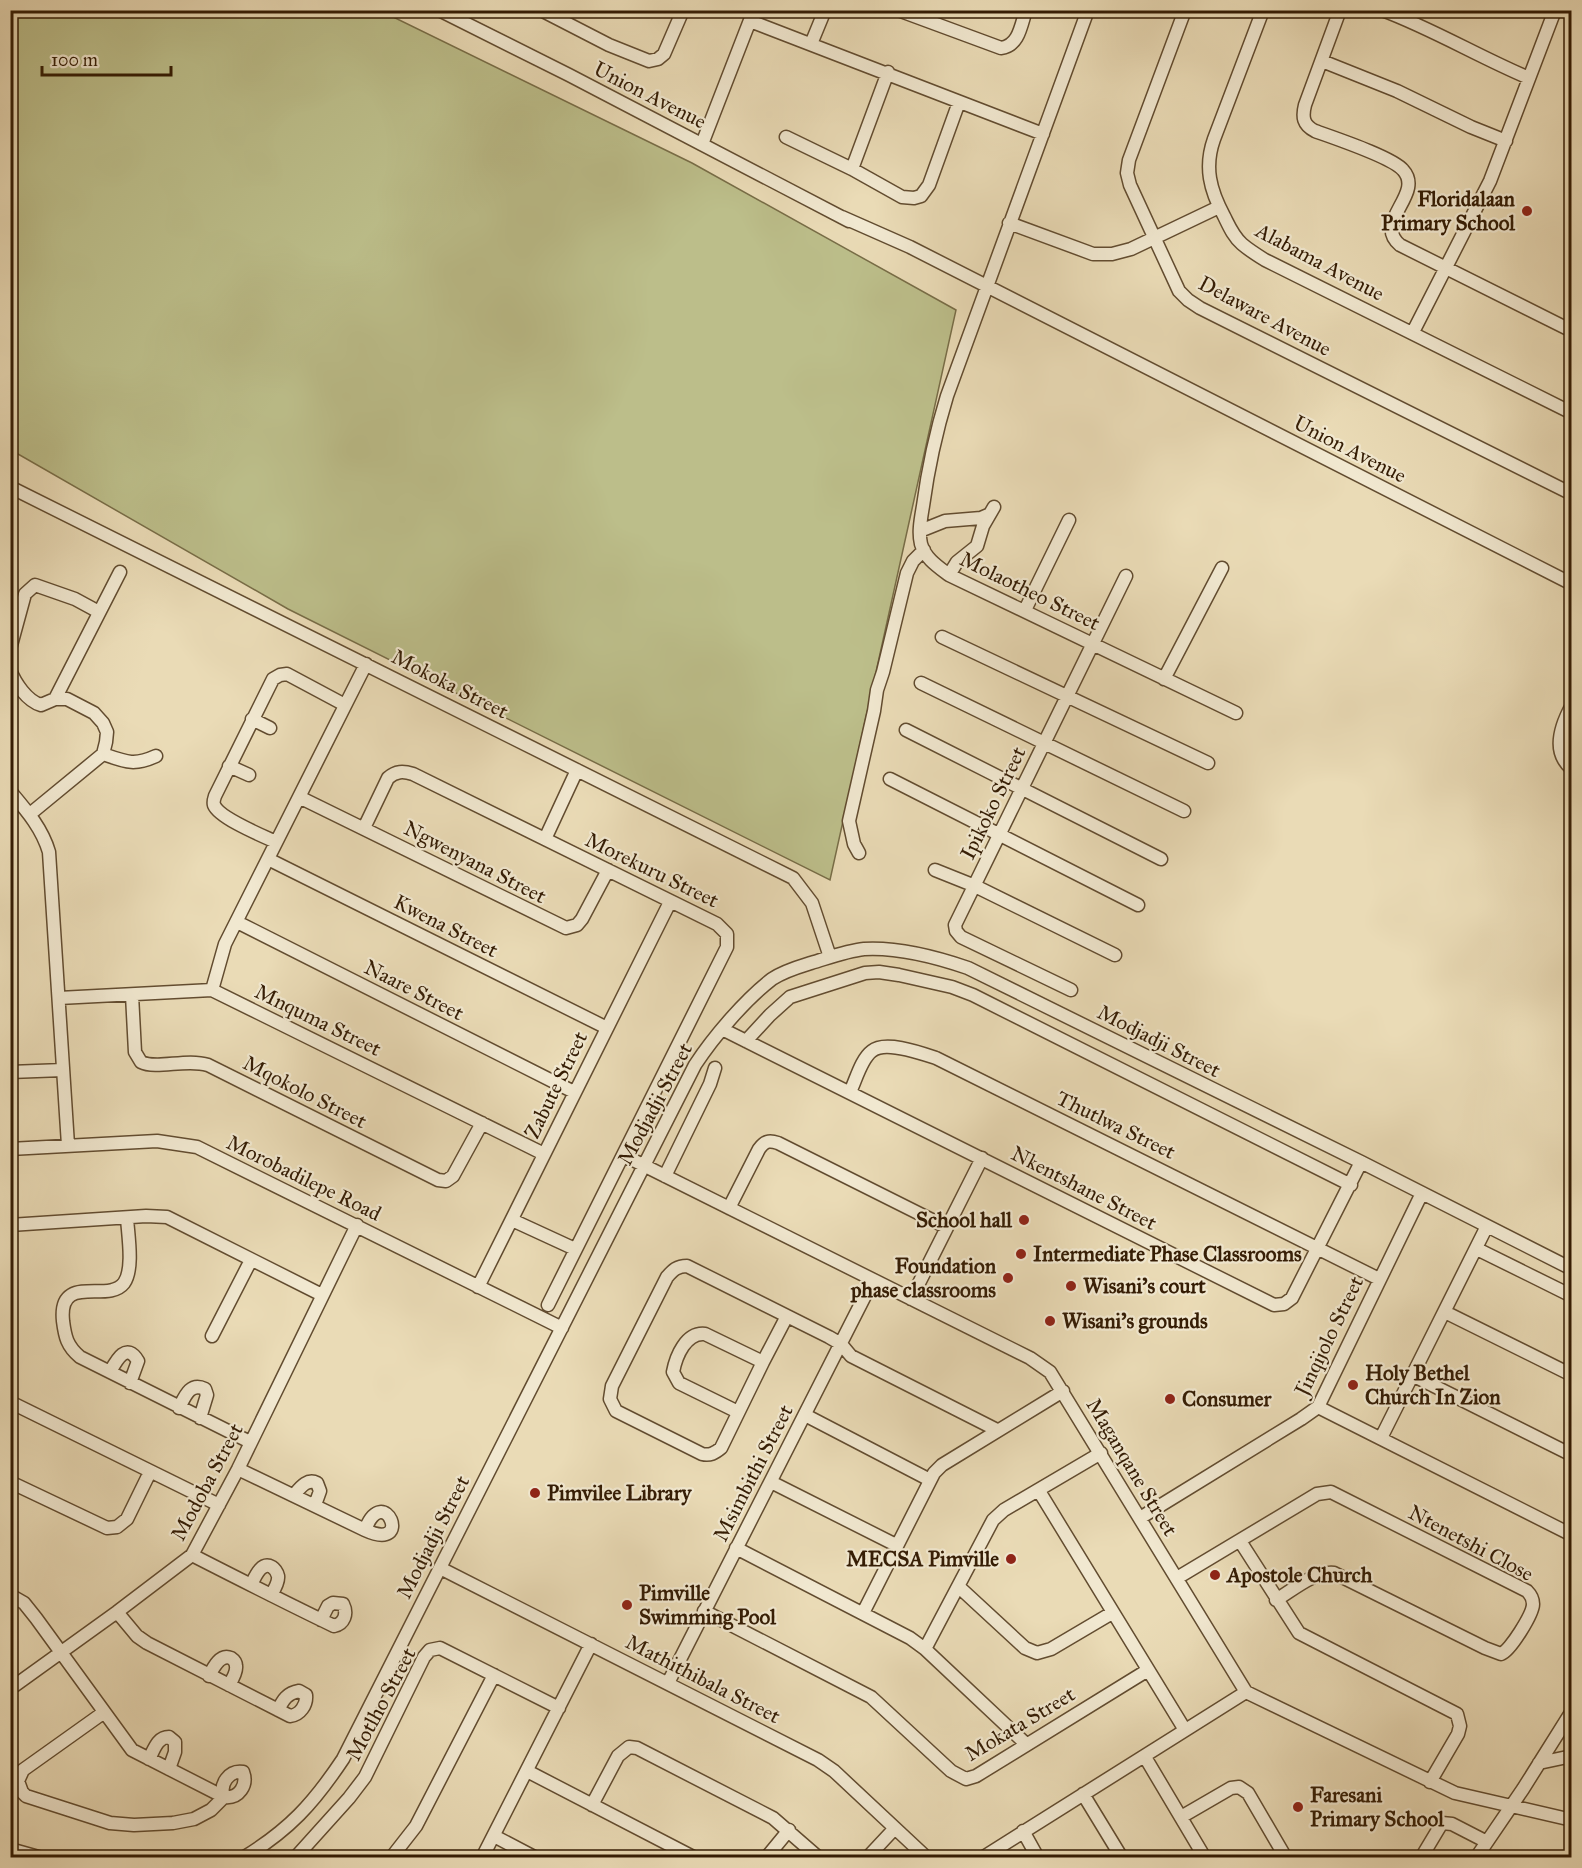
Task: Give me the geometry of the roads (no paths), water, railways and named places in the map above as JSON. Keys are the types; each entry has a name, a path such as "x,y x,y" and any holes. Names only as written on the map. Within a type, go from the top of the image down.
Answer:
{"street":[{"name":"Union Avenue","path":"439,10 1046,322 1110,349 1572,584"},
{"path":"541,10 609,45 648,61 658,59 664,54 683,10"},
{"path":"811,44 825,10"},
{"path":"898,10 1001,48 1015,41 1026,10"},
{"path":"860,853 854,844 849,821 854,793 906,573 913,561 924,550 920,531 937,428 964,344 1088,10"},
{"name":"Delaware Avenue","path":"1185,10 1127,167 1130,185 1179,291 1193,304 1572,494"},
{"name":"Alabama Avenue","path":"1263,10 1210,151 1208,175 1219,207 1236,238 1252,252 1572,413"},
{"path":"1340,10 1303,112 1306,125 1315,131 1389,161 1404,171 1409,179 1408,188 1392,225 1393,237 1400,245 1572,331"},
{"path":"1382,10 1421,26 1529,78"},
{"path":"1413,332 1490,181 1555,10"},
{"path":"702,144 752,16 811,44 1043,134"},
{"path":"1322,61 1397,91 1471,127 1506,141"},
{"path":"852,169 888,72"},
{"path":"786,137 852,169 902,197 914,198 921,196 929,185 959,102"},
{"path":"1009,223 1093,254 1121,253 1219,207"},
{"name":"Mokoka Street","path":"10,487 793,878 812,903 830,957"},
{"path":"920,531 945,521 981,518 991,511 978,546 957,562 949,575"},
{"path":"1026,610 1069,520"},
{"name":"Molaotheo Street","path":"924,550 931,561 949,575 1026,610 1236,713"},
{"path":"1164,678 1222,568"},
{"path":"55,699 120,572"},
{"name":"Ipikoko Street","path":"1071,990 958,934 955,928 1126,576"},
{"path":"10,649 25,594 35,585 75,599 99,612"},
{"path":"942,637 1208,763"},
{"path":"212,990 225,944 366,664"},
{"path":"10,670 14,679 33,702 41,705 55,699 67,699 94,713 104,723 107,732 103,754 30,814"},
{"path":"276,842 228,818 215,806 215,796 252,719 273,679 280,675 287,674 345,705"},
{"path":"921,683 1184,811"},
{"path":"1572,705 1563,721 1559,741 1564,760 1572,769"},
{"path":"252,719 270,728"},
{"path":"906,730 1161,859"},
{"path":"103,754 131,763 142,762 156,756"},
{"path":"229,766 249,775"},
{"path":"545,839 578,770"},
{"name":"Morekuru Street","path":"364,828 388,778 393,774 407,772 720,926 727,934 728,943 548,1305"},
{"path":"890,779 1138,904"},
{"path":"10,791 30,814 45,838 49,852 68,1145"},
{"name":"Ngwenyana Street","path":"299,797 566,928 577,925 582,919 608,870"},
{"name":"Kwena Street","path":"268,859 607,1028"},
{"path":"935,870 975,886 1115,955"},
{"name":"Zabute Street","path":"478,1287 670,902"},
{"name":"Naare Street","path":"237,922 574,1092"},
{"name":"Modjadji Street","path":"243,1857 266,1844 310,1805 343,1760 695,1065 722,1029 773,979 793,969 865,949 885,950 942,960 968,968 1572,1269"},
{"path":"746,1041 787,998 813,989 873,972 925,981 973,996 1351,1185"},
{"name":"Mnquma Street","path":"60,998 212,990 544,1154"},
{"name":"Mqokolo Street","path":"132,995 135,1052 141,1062 150,1065 188,1062 208,1065 438,1180 447,1181 453,1176 482,1123"},
{"name":"Nkentshane Street","path":"722,1029 1271,1305 1284,1304 1292,1298 1361,1162"},
{"name":"Thutlwa Street","path":"850,1092 868,1055 877,1048 887,1046 936,1058 1379,1279"},
{"path":"664,1176 710,1084 715,1068"},
{"path":"10,1072 63,1070"},
{"name":"Morobadilepe Road","path":"10,1149 157,1141 197,1147 562,1328"},
{"path":"729,1208 759,1149 764,1143 770,1141 946,1227"},
{"name":"Maganqane Street","path":"623,1155 1030,1358 1050,1372 1246,1692"},
{"path":"911,1299 982,1158"},
{"name":"Jinqijolo Street","path":"1140,1518 1318,1407 1422,1193"},
{"path":"10,1225 146,1216 168,1217 322,1295"},
{"path":"127,1218 130,1270 124,1284 115,1290 81,1292 71,1295 64,1305 62,1314 65,1339 70,1349 80,1357 130,1383 250,1442"},
{"path":"512,1220 575,1249"},
{"name":"Modoba Street","path":"10,1689 192,1555 238,1469 357,1225"},
{"path":"1381,1438 1487,1226"},
{"path":"1477,1248 1572,1296"},
{"path":"212,1336 251,1260"},
{"path":"788,1316 721,1448 707,1455 616,1412 610,1402 612,1386 667,1276 675,1268 687,1266 788,1316 841,1344 851,1356 997,1430"},
{"name":"Msimbithi Street","path":"668,1683 873,1280"},
{"path":"1445,1312 1572,1375"},
{"path":"738,1412 679,1383 673,1372 676,1362 689,1338 700,1333 714,1337 763,1362"},
{"path":"110,1372 118,1357 129,1352 135,1355 138,1360 130,1383"},
{"path":"1412,1375 1572,1455"},
{"path":"180,1407 187,1392 199,1387 205,1389 206,1402 200,1418"},
{"path":"862,1613 930,1480 942,1465 1063,1391"},
{"path":"10,1402 219,1505"},
{"path":"1318,1407 1572,1535"},
{"path":"805,1416 930,1480"},
{"path":"925,1649 993,1520 1004,1510 1101,1453"},
{"path":"238,1469 365,1530"},
{"path":"10,1482 107,1528 117,1527 127,1519 150,1472"},
{"path":"294,1495 304,1484 314,1481 320,1491 315,1505"},
{"path":"771,1482 896,1545"},
{"path":"1039,1491 1185,1730"},
{"name":"Ntenetshi Close","path":"1177,1578 1317,1494 1331,1492 1527,1591 1533,1603 1532,1611 1513,1641 1501,1654 1334,1573 1328,1572 1317,1576 1276,1600"},
{"path":"1240,1541 1290,1623 1303,1636 1457,1714 1460,1726 1458,1734 1430,1782"},
{"path":"452,1542 455,1565 460,1577"},
{"path":"736,1548 910,1638 925,1649 1026,1744"},
{"path":"192,1555 321,1620"},
{"path":"251,1585 261,1568 272,1567 278,1576 271,1595"},
{"name":"Mathithibala Street","path":"440,1568 818,1760 834,1771 927,1857"},
{"path":"959,1587 1025,1648 1037,1653 1051,1649 1112,1612"},
{"path":"10,1595 24,1603 128,1746 224,1797 211,1810 194,1819 173,1823 134,1825 110,1822 26,1796 18,1781 23,1770 103,1713"},
{"name":"Mokata Street","path":"704,1611 871,1697 951,1771 966,1779 976,1776 1148,1670"},
{"path":"117,1612 137,1636 147,1643 278,1710"},
{"path":"482,1857 591,1644"},
{"name":"Motlho Street","path":"295,1857 349,1798 364,1777 426,1653 433,1649 440,1648 559,1708"},
{"path":"209,1676 220,1659 231,1658 237,1667 229,1685"},
{"path":"397,1856 416,1826 494,1675"},
{"path":"982,1857 1246,1692 1455,1793 1572,1820"},
{"path":"1476,1857 1572,1711"},
{"path":"149,1759 159,1741 169,1737 175,1742 176,1747 169,1769"},
{"path":"592,1805 618,1756 624,1749 632,1747 773,1818 819,1857"},
{"path":"1539,1763 1572,1756"},
{"path":"1145,1757 1205,1857"},
{"path":"526,1771 695,1857"},
{"path":"1181,1817 1230,1788 1239,1787 1248,1793 1286,1857"},
{"path":"1083,1794 1122,1857"},
{"path":"1421,1857 1442,1823 1452,1824 1487,1842"},
{"path":"867,1857 895,1828"},
{"path":"766,1857 789,1830"},
{"path":"1023,1831 1038,1857"},
{"path":"494,1836 536,1857"},
{"path":"18,1853 42,1857"}],"place":[{"name":"Floridalaan Primary School","path":"1527,211"},
{"name":"School hall","path":"1024,1220"},
{"name":"Intermediate Phase Classrooms","path":"1021,1254"},
{"name":"Foundation phase classrooms","path":"1008,1278"},
{"name":"Wisani's court","path":"1071,1286"},
{"name":"Wisani's grounds","path":"1050,1321"},
{"name":"Holy Bethel Church In Zion","path":"1353,1385"},
{"name":"Consumer","path":"1170,1399"},
{"name":"Pimvilee Library","path":"535,1493"},
{"name":"MECSA Pimville","path":"1011,1559"},
{"name":"Apostole Church","path":"1215,1575"},
{"name":"Pimville Swimming Pool","path":"627,1605"},
{"name":"Faresani Primary School","path":"1298,1807"}]}
